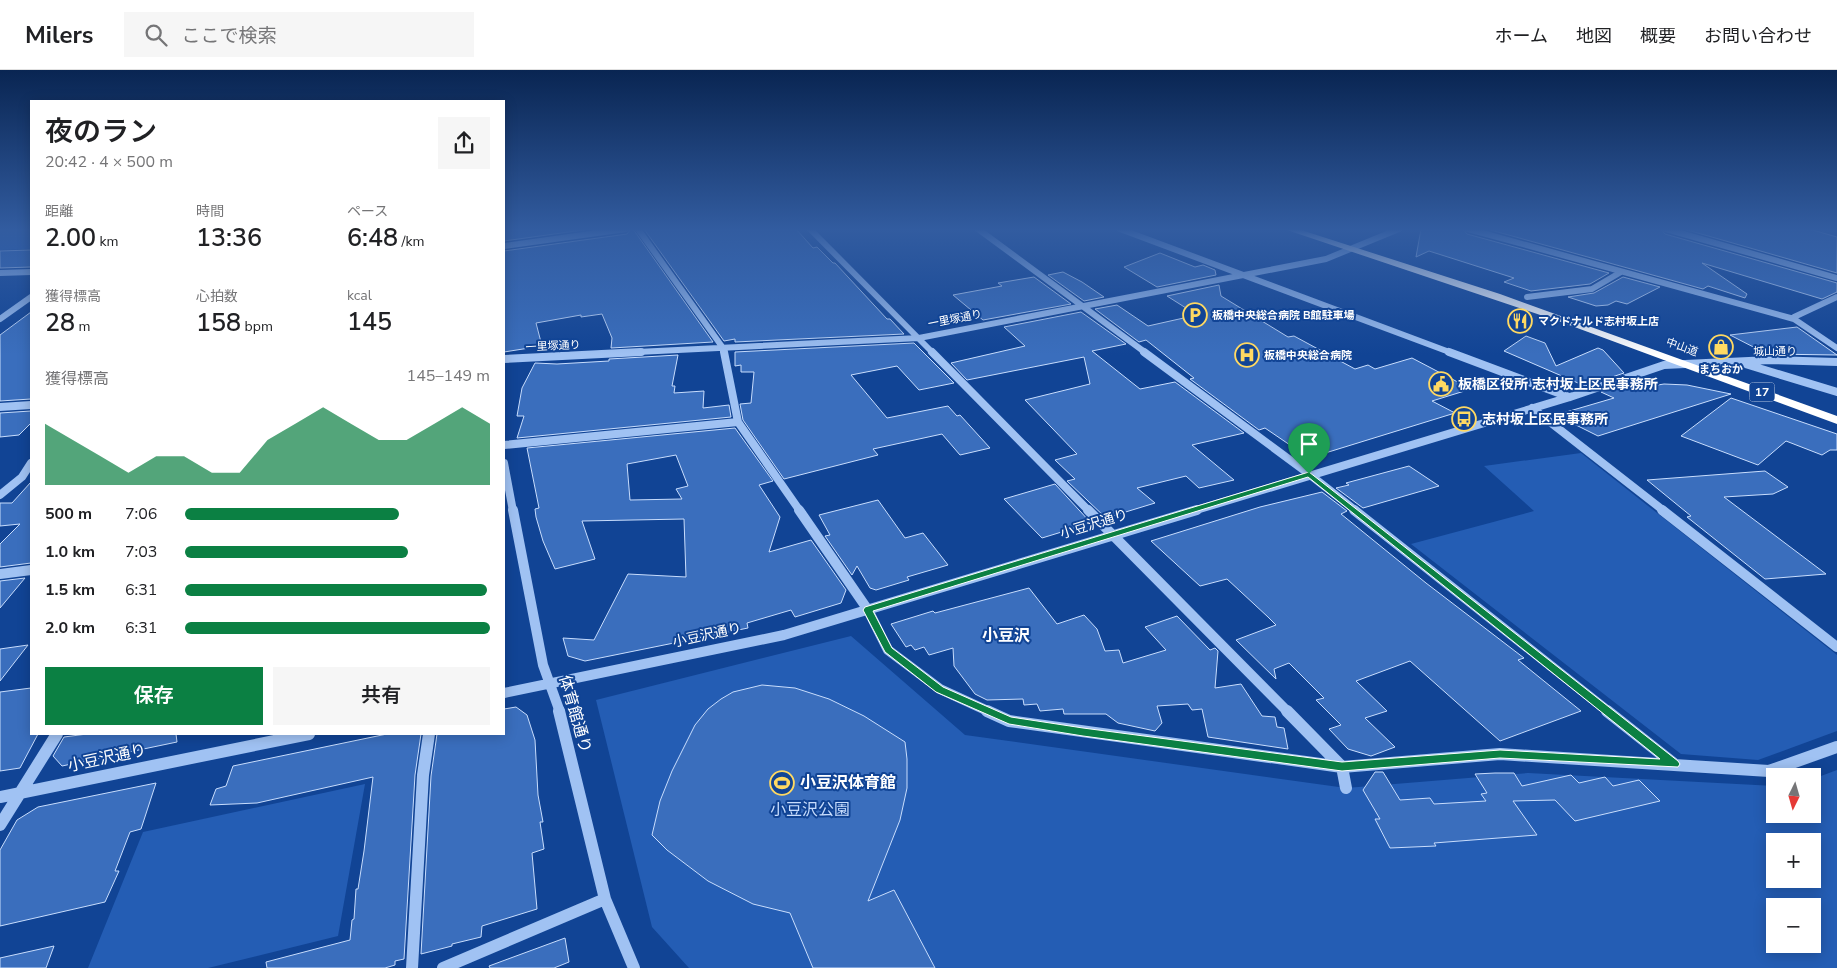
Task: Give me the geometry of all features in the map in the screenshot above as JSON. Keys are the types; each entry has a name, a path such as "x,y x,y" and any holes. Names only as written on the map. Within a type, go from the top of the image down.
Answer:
{"highway":[{"name":"中山道","path":"1426,271 1688,364 1837,420"},
{"name":"中山道","path":"1440,271 1527,297 1837,410"}],"street":[{"path":"668,271 723,348 738,422 868,610 888,650 940,689 1009,721 1342,767 1500,754 1674,764 1770,772 1837,747"},
{"path":"852,271 1342,767 1346,788"},
{"path":"1035,271 1309,474 1674,764"},
{"path":"1233,271 1570,397"},
{"name":"一里塚通り","path":"505,359 919,338 1265,271"},
{"path":"1617,271 1794,319 1837,348"},
{"path":"1812,271 1837,278"},
{"path":"0,273 30,272"},
{"path":"1527,297 1592,289 1621,272"},
{"path":"0,319 30,297"},
{"path":"1794,319 1794,317 1837,297"},
{"path":"1736,362 1837,392"},
{"name":"城山通り","path":"1688,364 1837,362"},
{"name":"小豆沢通り","path":"505,693 784,635 1309,474 1570,397 1664,365 1688,364"},
{"path":"0,407 30,405"},
{"path":"1532,408 1837,647"},
{"path":"505,445 738,422"},
{"path":"0,495 22,477 30,465"},
{"name":"体育館通り","path":"505,469 543,665 558,705 605,899 634,968"},
{"path":"0,574 30,570"},
{"path":"0,825 56,735"},
{"name":"小豆沢通り","path":"0,797 299,735"},
{"path":"412,968 423,775 429,735"},
{"path":"443,968 605,899"}],"green space":[{"path":"1581,453 1837,655 1837,731 1758,760 1681,754 1411,544 1534,511 1484,466"},
{"name":"小豆沢公園","path":"851,636 965,735 1346,788 1528,773 1766,786 1766,823 1821,823 1821,776 1837,770 1837,968 689,968 652,927 596,700"},
{"path":"365,784 338,936 208,968 88,968 143,832"}],"building":[{"path":"505,271 663,271 713,342 611,348 612,338 602,314 581,317 581,315 536,323 542,346 505,352"},
{"path":"674,271 842,271 887,319 890,319 904,334 735,342 735,339 724,341"},
{"path":"1130,271 1215,271 1216,275 1157,287"},
{"path":"1492,271 1601,271 1609,273 1590,284 1531,291 1504,282 1514,278"},
{"path":"1638,271 1713,271 1747,294 1745,298 1708,286 1703,289"},
{"path":"1728,271 1795,271 1837,283 1837,292 1822,299"},
{"path":"1063,272 1104,297 1084,301 1048,275"},
{"path":"1034,277 1071,304 983,320 953,295 1002,286 998,283"},
{"path":"1623,277 1660,287 1627,304 1616,301 1608,305 1596,306 1568,297 1594,293"},
{"name":"板橋中央総合病院","path":"1219,285 1221,296 1288,337 1294,336 1355,369 1368,365 1375,369 1412,358 1471,389 1432,401 1455,413 1309,458 1265,428 1259,430 1190,379 1194,378 1146,340 1139,342 1095,309 1117,305 1148,326 1197,315 1167,296"},
{"path":"1081,312 1126,344 1092,351 1140,389 1175,382 1244,433 1192,445 1234,480 1199,488 1186,476 1137,488 1155,503 1106,518 1067,481 1075,479 1055,460 1077,454 1025,400 1090,384 1084,357 967,380 951,363 1025,346 1004,327"},
{"path":"30,313 30,399 0,401 0,335"},
{"path":"1797,327 1837,355 1767,354 1730,335"},
{"path":"1526,336 1545,343 1556,366 1598,348 1603,350 1624,373 1585,386 1504,351"},
{"path":"914,343 954,383 919,390 897,366 851,375 887,418 948,406 957,416 960,415 990,448 960,455 942,434 873,449 878,455 784,479 743,420 740,404 751,403 754,372 741,372 741,365 735,366 735,352"},
{"path":"678,355 672,386 675,386 674,393 704,391 703,408 729,405 731,417 517,438 524,416 517,416 522,388 535,363 557,364"},
{"path":"1633,382 1639,388 1664,384 1687,385 1731,394 1598,436 1556,415 1614,398 1601,392"},
{"path":"1731,398 1837,434 1837,450 1830,450 1822,455 1786,441 1758,465 1681,436"},
{"path":"30,411 30,424 19,435 0,437 0,413"},
{"path":"735,428 773,481 759,485 780,517 769,552 811,540 846,590 841,603 795,617 791,610 747,623 748,628 585,661 568,656 563,638 594,640 628,574 686,577 684,519 582,521 595,559 555,569 543,541 536,517 535,509 539,508 527,448","holes":["676,455 688,486 676,489 682,499 630,500 627,464"]},
{"path":"1409,466 1439,486 1363,508 1336,488 1349,485 1346,483"},
{"path":"1765,471 1788,487 1773,494 1724,497 1826,574 1765,579 1687,517 1691,516 1647,480"},
{"path":"30,483 30,563 0,567 0,544 20,524 0,526 0,503 12,503"},
{"path":"1055,484 1091,523 1042,538 1004,499"},
{"path":"1322,492 1347,511 1341,514 1426,583 1524,658 1518,660 1581,711 1500,741 1410,661 1356,681 1387,711 1365,718 1395,747 1371,756 1348,749 1329,729 1341,725 1316,700 1324,698 1289,663 1274,669 1276,679 1236,640 1276,625 1227,579 1200,586 1151,541 1260,507"},
{"path":"878,500 905,538 923,533 948,565 907,577 909,580 876,590 870,588 857,566 852,575 825,536 830,535 819,515"},
{"path":"25,578 0,608 0,581"},
{"path":"1029,588 1057,624 1084,615 1097,629 1105,651 1119,650 1123,663 1166,650 1145,627 1177,616 1210,650 1215,648 1218,651 1215,688 1241,684 1262,716 1275,717 1277,727 1284,728 1288,749 1208,737 1202,709 1192,710 1188,704 1157,706 1162,723 1155,731 1118,723 1106,714 1064,714 1063,709 1040,711 1037,704 1024,705 1023,699 987,700 975,694 954,666 953,648 929,655 924,647 915,650 911,645 906,647 891,624 933,611 935,613"},
{"path":"28,645 0,681 0,649"},
{"path":"762,685 795,688 829,699 864,716 905,742 907,788 900,820 868,901 894,890 935,968 813,968 790,913 753,904 708,881 667,850 652,835 660,801 672,771 695,725 708,709 721,699 733,692"},
{"path":"30,688 30,735 37,735 20,768 0,771 0,692"},
{"path":"516,707 527,715 535,740 538,795 543,822 540,822 544,849 532,853 537,909 482,926 481,937 421,954 431,776 437,735 505,735 505,709"},
{"path":"79,735 176,735 177,742 62,766 53,756 64,737"},
{"path":"382,735 421,735 415,775 404,959 395,961 395,965 385,968 267,968 266,962 350,940 373,777 257,803 210,805 216,789 226,786 233,766"},
{"path":"1375,772 1383,772 1400,800 1430,798 1434,804 1486,801 1481,794 1487,793 1475,774 1495,773 1514,773 1522,786 1571,775 1579,783 1605,777 1613,786 1639,780 1660,801 1575,821 1555,800 1513,801 1537,835 1434,843 1436,846 1390,848 1375,819 1380,819 1363,790"},
{"path":"156,783 141,829 130,832 115,871 119,871 105,902 0,926 0,850 17,820 38,807"},
{"path":"565,938 569,962 554,968 490,968 489,966"},
{"path":"54,946 46,968 0,968 0,958"}],"place":[{"name":"板橋中央総合病院 B館駐車場","path":"1195,315"},
{"name":"マクドナルド志村坂上店","path":"1520,321"},
{"name":"まちおか","path":"1721,347"},
{"name":"板橋中央総合病院","path":"1247,355"},
{"name":"板橋区役所 志村坂上区民事務所","path":"1441,384"},
{"name":"志村坂上区民事務所","path":"1464,419"},
{"name":"小豆沢体育館","path":"782,783"}],"district":[{"name":"小豆沢","path":"1006,636"}],"route":[{"path":"1309,474 1674,764 1500,754 1342,767 1009,721 940,689 888,650 868,610 1309,474"}]}
